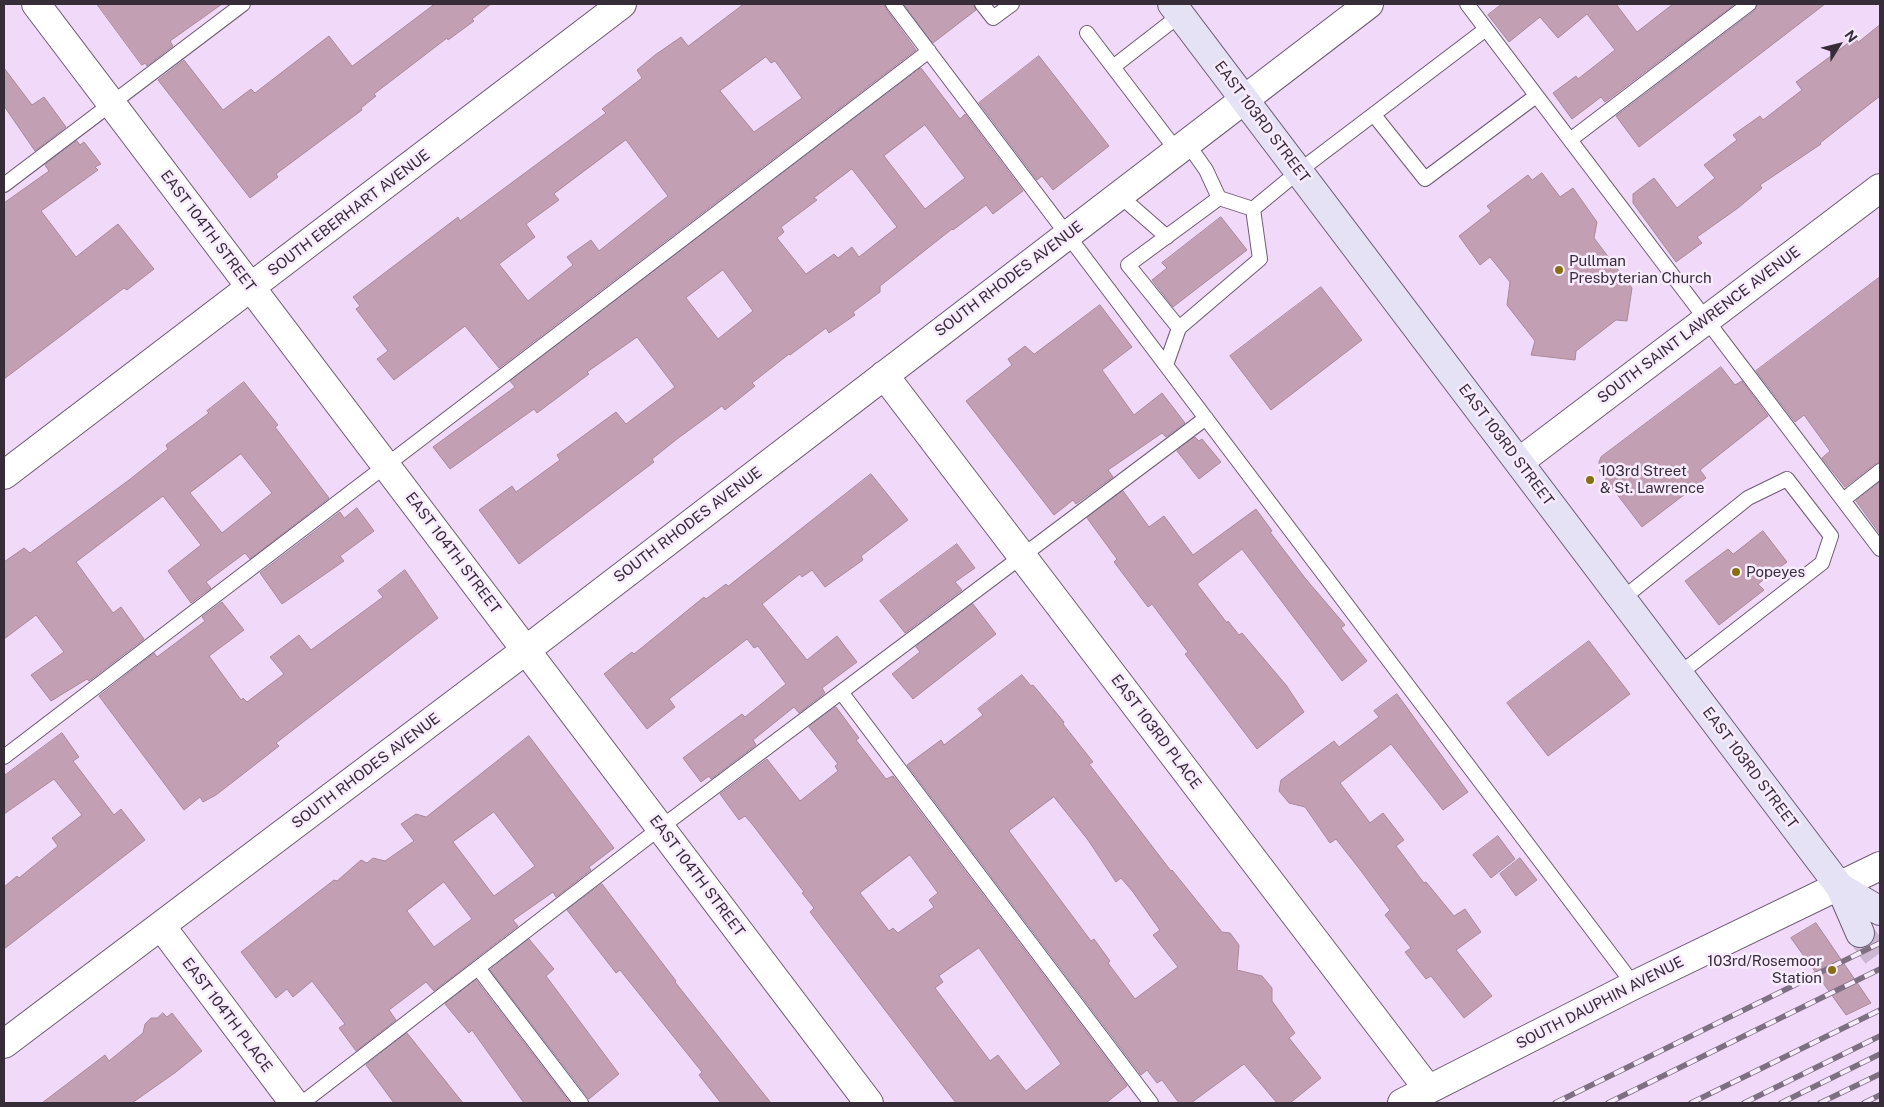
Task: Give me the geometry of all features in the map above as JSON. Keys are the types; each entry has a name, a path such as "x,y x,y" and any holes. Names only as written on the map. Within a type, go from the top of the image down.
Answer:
{"main road":[{"name":"EAST 103RD STREET","path":"1176,9 1840,887 1860,933"},
{"name":"EAST 103RD STREET","path":"1840,887 1880,911"}],"street":[{"name":"EAST 104TH STREET","path":"36,4 869,1103"},
{"name":"SOUTH EBERHART AVENUE","path":"4,475 622,4"},
{"name":"SOUTH RHODES AVENUE","path":"4,1044 526,650 1370,4"},
{"name":"SOUTH SAINT LAWRENCE AVENUE","path":"1519,462 1880,188"},
{"name":"EAST 103RD PLACE","path":"884,375 1428,1090"},
{"name":"SOUTH DAUPHIN AVENUE","path":"1402,1103 1634,985 1880,866"},
{"name":"EAST 104TH PLACE","path":"161,926 294,1103"}],"lane":[{"path":"4,186 243,4"},
{"path":"893,4 1634,985"},
{"path":"982,4 993,18 1012,4"},
{"path":"1467,4 1880,549"},
{"path":"1570,140 1749,4"},
{"path":"1113,67 1176,9"},
{"path":"1253,209 1486,29"},
{"path":"1087,33 1113,67 1182,147 1206,170 1218,198 1253,209"},
{"path":"4,757 387,467 929,51"},
{"path":"1374,115 1425,179 1536,96"},
{"path":"1119,195 1167,237"},
{"path":"1179,328 1128,265 1218,198"},
{"path":"1166,365 1179,328 1260,259 1253,209"},
{"path":"302,1103 660,828 1206,418"},
{"path":"1843,500 1880,471"},
{"path":"1622,599 1748,498 1787,479 1831,536 1822,563 1679,674"},
{"path":"841,692 1151,1103"},
{"path":"478,968 580,1103"}],"building":[{"path":"97,4 222,4 170,41 173,46 147,66 145,63 142,65"},
{"path":"435,4 491,4 472,19 474,21 448,40 447,38 374,94 376,96 361,108 362,110 276,174 278,177 250,198 158,80 184,60 223,110 251,89 255,93 329,36 352,66"},
{"path":"744,4 884,4 916,50 499,368 465,326 394,380 377,359 388,351 356,309 360,306 353,297 458,217 460,221 606,113 602,109 642,78 637,70 655,55 681,37 688,46","holes":["766,57 771,63 775,61 802,98 754,132 720,91","626,140 668,196 599,251 591,240 567,257 573,265 528,301 499,264 535,237 526,224 559,200 554,194"]},
{"path":"904,4 973,4 976,10 933,43"},
{"path":"1502,4 1616,4 1637,32 1673,4 1735,4 1605,102 1601,97 1572,119 1553,93 1576,76 1578,79 1615,50 1587,14 1558,38 1540,17 1509,42 1488,15"},
{"path":"1758,4 1825,4 1639,147 1616,116 1754,11"},
{"path":"1880,25 1880,96 1821,144 1760,185 1762,188 1738,208 1697,237 1702,243 1676,262 1633,203 1633,194 1654,178 1677,208 1715,178 1704,165 1737,140 1733,135 1760,116 1763,120 1802,90 1796,82 1855,38 1858,42"},
{"path":"1039,56 1109,146 1053,190 1042,176 1037,180 979,103"},
{"path":"4,68 32,105 44,97 66,127 35,151 4,106"},
{"path":"921,68 960,119 965,114 1023,191 993,214 986,205 952,229 880,286 880,292 853,312 855,315 829,333 826,328 789,354 752,383 755,386 725,410 722,406 677,439 652,459 654,462 519,564 479,510 512,486 516,492 560,460 557,455 616,412 626,424 675,387 637,337 587,372 589,374 537,413 534,409 450,469 433,447 515,387 510,381","holes":["925,125 965,178 925,209 884,156","852,169 897,227 859,257 852,247 838,258 834,254 806,274 777,238 784,232 781,227 817,200 814,198","723,270 753,311 718,339 686,298"]},
{"path":"77,141 80,145 84,142 101,164 95,167 98,170 41,211 76,257 118,224 154,269 127,290 124,288 4,379 4,203 49,171 45,165"},
{"name":"Pullman Presbyterian Church","path":"1542,173 1560,197 1573,188 1597,222 1594,238 1632,288 1627,321 1616,320 1576,351 1575,360 1531,355 1535,341 1507,305 1510,282 1490,257 1480,265 1459,236 1491,211 1487,206 1528,175 1532,180"},
{"path":"1221,217 1247,250 1173,307 1152,280 1167,268 1162,263"},
{"path":"1880,277 1880,462 1845,487 1822,458 1830,451 1804,415 1795,422 1756,371"},
{"path":"1321,287 1362,340 1271,410 1230,356"},
{"path":"1100,305 1132,347 1102,370 1134,415 1162,393 1185,423 1166,437 1162,433 1108,470 1113,477 1076,504 1073,500 1054,515 966,401 1012,365 1008,359 1025,346 1034,354"},
{"path":"1721,367 1735,385 1742,381 1768,416 1700,470 1706,478 1642,527 1600,472 1599,462 1601,457"},
{"path":"244,382 278,425 275,427 329,498 250,559 245,553 206,582 211,588 191,603 168,571 201,545 163,496 76,562 113,613 121,607 144,639 89,681 87,679 51,701 31,675 64,652 36,615 4,639 4,562 24,548 30,553 129,480 168,449 166,445 209,413 207,411","holes":["241,454 272,493 222,533 190,493"]},
{"path":"1195,437 1199,441 1202,439 1221,462 1199,479 1177,451"},
{"path":"871,474 908,520 861,556 863,560 825,587 812,570 802,577 800,574 762,604 807,660 837,636 857,662 822,688 825,693 799,713 794,707 753,740 756,745 711,779 709,776 701,782 683,758 742,714 745,717 786,684 758,646 754,648 747,639 669,699 675,707 647,729 604,674 632,652 634,654 704,597 706,599 726,584 728,586"},
{"path":"1880,482 1880,534 1856,501"},
{"path":"1123,491 1149,527 1164,516 1193,555 1256,509 1272,531 1270,532 1305,578 1345,625 1341,628 1367,661 1342,681 1242,549 1197,584 1227,623 1228,621 1239,635 1242,633 1286,685 1304,712 1257,749 1185,654 1188,652 1152,604 1148,607 1114,562 1117,559 1087,518"},
{"path":"357,508 374,531 340,556 344,561 282,604 260,573 340,512 344,518"},
{"name":"Popeyes","path":"1763,531 1787,562 1758,584 1764,590 1719,625 1685,581 1728,549 1733,554"},
{"path":"957,544 975,568 955,582 962,590 905,633 880,601"},
{"path":"405,570 438,618 276,743 279,746 216,795 203,802 200,797 184,810 99,696 154,653 157,657 205,621 202,617 222,602 244,630 209,656 241,700 243,698 247,702 284,674 270,657 299,635 311,650 383,597 378,591"},
{"path":"973,604 996,634 913,699 892,674 920,652 916,647"},
{"path":"1589,641 1630,694 1548,756 1507,703"},
{"path":"1022,675 1031,686 1033,685 1064,722 1063,724 1093,762 1089,764 1171,871 1222,932 1230,933 1239,945 1237,970 1262,976 1272,988 1272,1001 1295,1033 1289,1038 1321,1078 1290,1103 1277,1103 1244,1064 1191,1103 1179,1103 1162,1080 1157,1083 1147,1070 1141,1075 907,765 941,740 944,745 983,715 978,709","holes":["1054,797 1088,840 1116,882 1121,878 1160,930 1153,935 1178,967 1135,999 1108,963 1110,961 1094,939 1091,941 1009,831"]},
{"path":"1397,694 1468,792 1443,810 1391,744 1340,783 1370,823 1383,813 1404,840 1396,846 1424,883 1426,882 1454,916 1465,909 1481,932 1456,950 1492,996 1464,1018 1431,976 1426,979 1405,952 1411,948 1385,915 1390,910 1336,839 1330,843 1305,807 1289,803 1279,791 1281,780 1334,741 1339,747 1379,717 1374,711"},
{"path":"836,707 859,738 856,740 886,779 893,776 1127,1086 1106,1103 956,1103 810,912 814,908 802,893 804,892 752,824 745,816 739,820 720,794 767,759 800,801 838,771 835,766 838,764 809,727","holes":["910,855 938,893 929,900 934,907 898,933 893,928 889,931 860,893","979,948 1061,1064 1026,1091 998,1055 990,1061 935,988 943,982 939,976"]},
{"path":"62,733 79,757 73,761 114,815 121,809 145,840 4,949 4,887 17,876 19,878 58,846 52,838 82,815 54,779 4,814 4,776"},
{"path":"529,736 614,848 589,867 591,870 556,897 553,892 513,920 518,926 434,991 426,982 389,1010 396,1020 356,1051 339,1028 345,1024 312,981 293,997 287,989 276,998 241,952 334,880 337,881 361,860 367,863 373,858 385,861 414,841 401,824 416,814 426,817","holes":["494,812 535,866 494,896 453,842","444,882 472,919 434,947 407,911"]},
{"path":"1498,836 1515,859 1491,878 1473,855"},
{"path":"1520,858 1537,880 1516,896 1500,874"},
{"path":"602,884 675,982 771,1103 721,1103 699,1075 702,1072 620,970 616,973 567,910"},
{"name":"103rd/Rosemoor Station","path":"1816,923 1871,1003 1846,1015 1791,938"},
{"path":"529,939 554,969 546,976 619,1074 589,1099 490,970"},
{"path":"476,980 570,1103 524,1103 472,1030 469,1033 445,1004"},
{"path":"163,1013 167,1017 172,1013 202,1051 176,1072 132,1103 42,1103 105,1055 109,1061 143,1033 145,1024 151,1018 157,1018"},
{"path":"407,1033 463,1103 394,1103 366,1065"}],"tunnel":[{"path":"1860,933 1880,960"}],"railway":[{"path":"1555,1103 1880,943"},
{"path":"1608,1103 1880,969"},
{"path":"1691,1103 1880,1010"},
{"path":"1744,1103 1880,1036"},
{"path":"1781,1103 1880,1054"},
{"path":"1820,1103 1880,1074"},
{"path":"1864,1103 1880,1095"}],"place":[{"name":"Pullman Presbyterian Church","path":"1559,270"},
{"name":"103rd Street & St. Lawrence","path":"1590,480"},
{"name":"Popeyes","path":"1736,572"},
{"name":"103rd/Rosemoor Station","path":"1832,970"}]}
